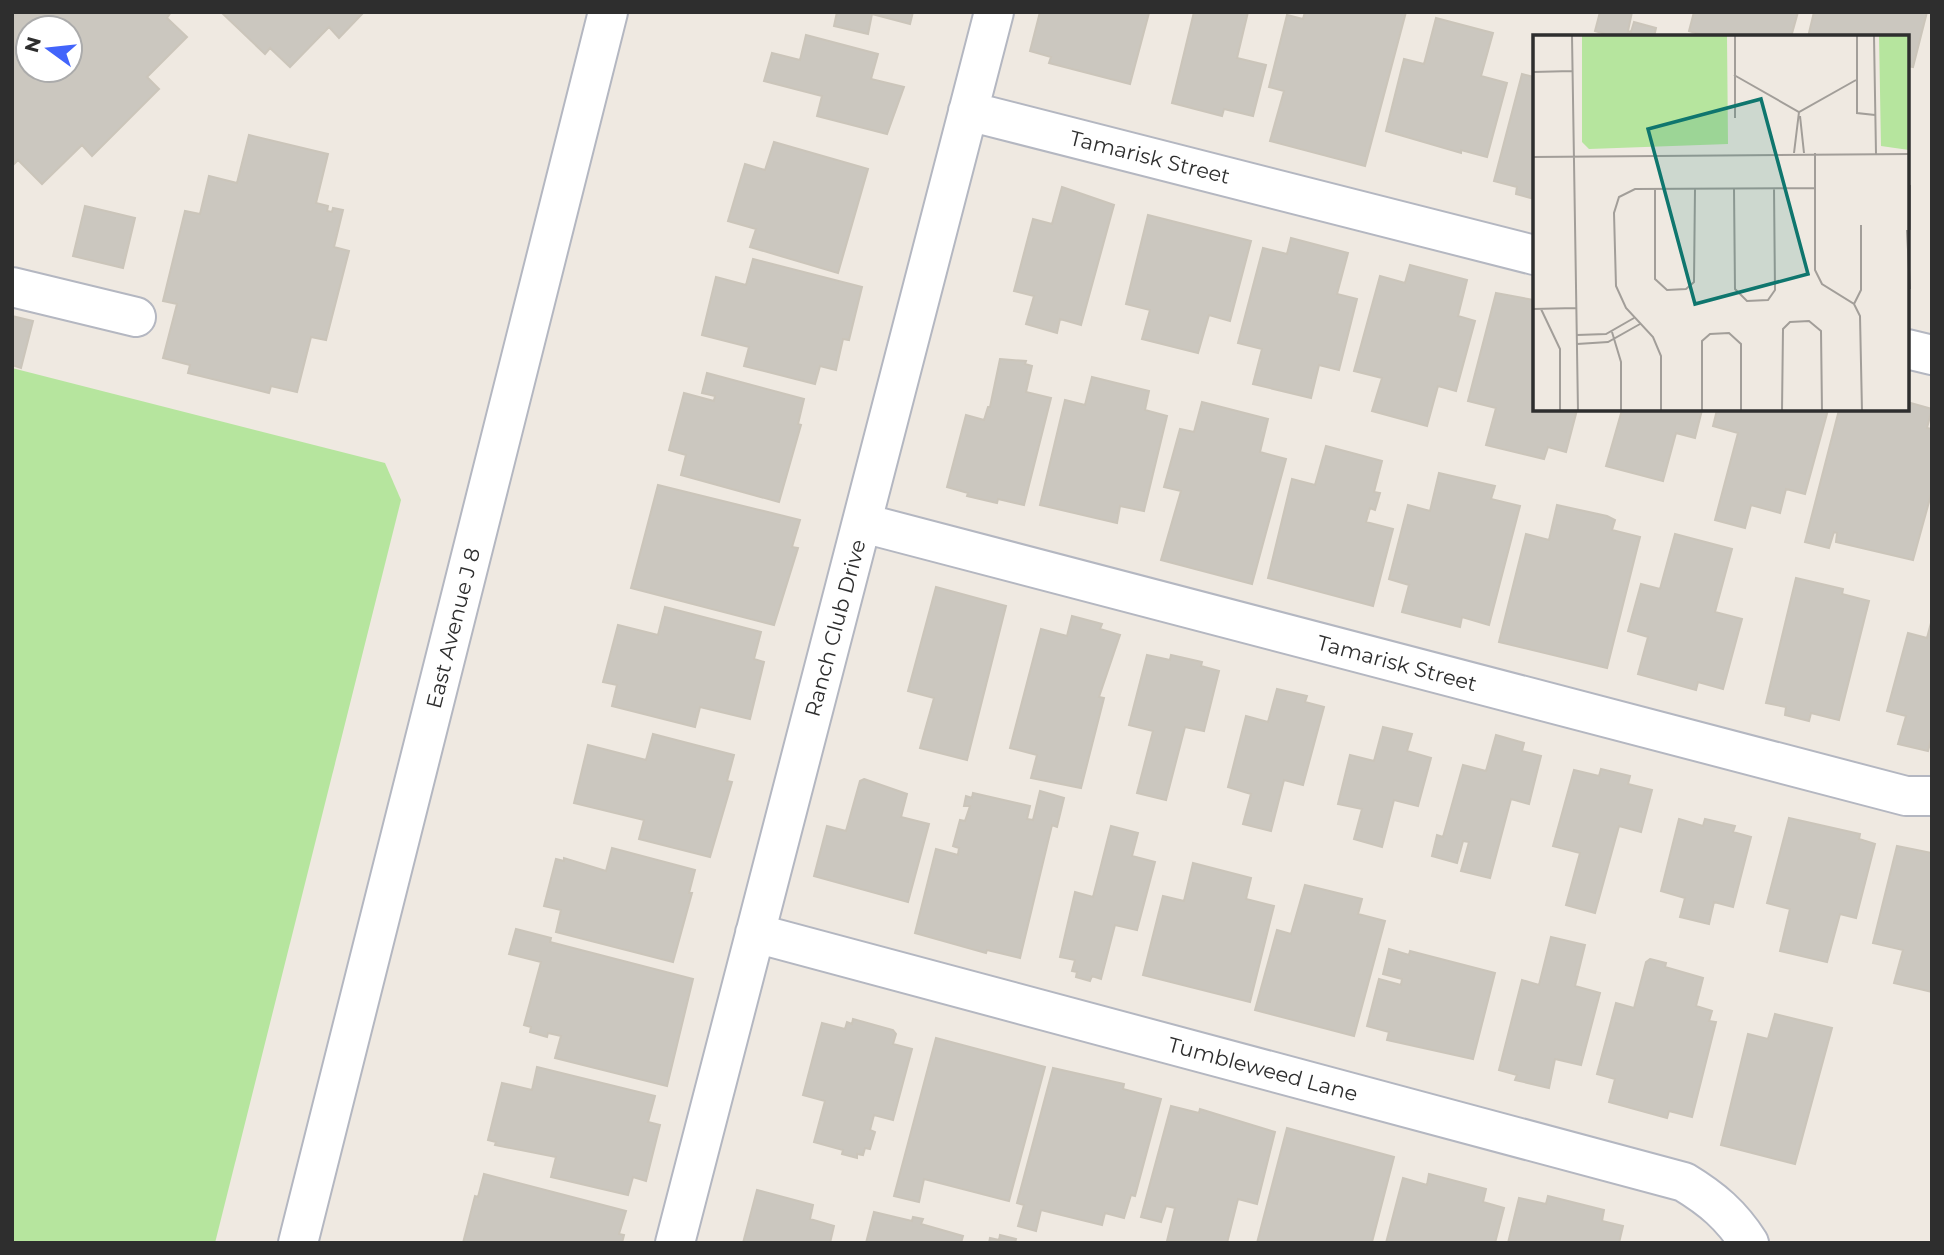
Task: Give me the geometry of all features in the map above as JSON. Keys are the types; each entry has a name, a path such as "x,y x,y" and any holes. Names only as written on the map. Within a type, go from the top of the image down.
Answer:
{"street":[{"name":"East Avenue J 8","path":"298,1243 608,12"},
{"name":"Ranch Club Drive","path":"674,1243 994,12"},
{"name":"Tamarisk Street","path":"968,111 1533,254"},
{"path":"12,287 136,317"},
{"path":"1909,349 1932,355"},
{"name":"Tamarisk Street","path":"863,523 1906,796 1932,796"},
{"name":"Tumbleweed Lane","path":"755,933 1684,1182 1711,1198 1734,1219 1749,1243"}],"green space":[{"path":"12,368 385,463 401,500 215,1243 12,1243"}],"building":[{"path":"12,12 171,12 167,18 187,37 147,77 159,89 92,156 82,145 42,184 18,160 12,166"},
{"path":"221,12 364,12 339,38 329,27 290,67 270,48 265,54"},
{"path":"837,12 913,12 910,24 872,14 868,34 834,26"},
{"path":"1040,12 1149,13 1130,84 1049,63 1051,57 1030,51"},
{"path":"1194,12 1248,12 1237,58 1266,65 1253,116 1224,109 1222,116 1172,103"},
{"path":"1305,12 1406,12 1365,166 1270,141 1284,91 1269,87 1287,15 1303,19"},
{"path":"1600,12 1632,12 1628,31 1631,32 1634,22 1656,28 1654,35 1609,35 1595,31"},
{"path":"1694,12 1798,12 1792,35 1702,35 1689,31"},
{"path":"1814,12 1927,12 1913,67 1909,66 1909,35 1808,35"},
{"path":"1436,18 1493,33 1481,76 1507,83 1487,157 1461,150 1461,153 1386,131 1404,59 1424,64"},
{"path":"806,35 878,54 871,79 904,87 887,134 817,116 822,96 764,81 772,53 800,60"},
{"path":"1522,74 1533,77 1533,199 1516,194 1517,187 1494,181"},
{"path":"249,135 328,154 316,203 328,206 327,211 332,212 333,208 343,210 334,247 349,251 326,340 311,337 297,392 271,386 269,393 188,373 190,365 163,358 177,304 163,301 185,211 200,214 209,176 237,183"},
{"path":"774,142 868,169 838,273 750,247 756,229 728,221 745,164 765,170"},
{"path":"1062,187 1114,205 1081,325 1060,319 1057,333 1026,324 1034,296 1014,291 1033,219 1052,224"},
{"path":"85,206 135,218 123,268 73,256"},
{"path":"1148,215 1251,241 1230,321 1209,315 1198,353 1142,339 1150,310 1126,304"},
{"path":"1291,238 1348,253 1337,294 1357,299 1339,370 1319,365 1311,398 1253,384 1262,349 1238,343 1263,248 1287,254"},
{"path":"753,259 862,287 849,340 843,339 836,370 820,366 815,384 744,366 749,347 702,335 716,277 746,285"},
{"path":"1410,265 1467,280 1458,316 1475,321 1456,391 1438,386 1427,426 1372,411 1382,378 1354,371 1380,276 1405,283"},
{"path":"1496,293 1533,300 1533,411 1577,411 1566,452 1548,447 1544,459 1486,445 1496,408 1468,401"},
{"path":"12,316 33,321 21,368 12,365"},
{"path":"1000,359 1026,361 1025,364 1032,366 1026,392 1051,398 1024,505 998,499 997,503 967,496 968,493 947,487 966,415 984,420 990,407"},
{"path":"707,373 804,399 798,424 801,425 779,502 681,475 686,455 669,450 684,393 714,401 715,396 702,393"},
{"path":"1092,377 1149,391 1145,410 1167,416 1144,511 1120,506 1117,523 1040,505 1065,400 1085,405"},
{"path":"1202,402 1268,419 1260,452 1286,459 1252,584 1161,560 1181,491 1164,487 1180,429 1194,432"},
{"path":"1909,403 1932,409 1927,428 1932,429 1932,491 1913,560 1836,542 1837,533 1834,532 1829,548 1805,542 1839,411 1909,411"},
{"path":"1622,411 1702,411 1695,438 1676,433 1663,481 1606,466"},
{"path":"1717,411 1828,411 1805,494 1786,489 1780,513 1751,505 1745,528 1715,520 1738,433 1713,426"},
{"path":"1326,446 1382,461 1374,492 1380,493 1375,510 1370,508 1366,522 1393,529 1373,606 1268,578 1292,479 1315,485"},
{"path":"1439,473 1495,486 1491,499 1520,506 1489,625 1462,617 1460,627 1402,612 1409,585 1389,579 1408,505 1430,511"},
{"path":"658,485 800,520 792,547 798,548 774,625 631,588"},
{"path":"1557,505 1607,516 1615,520 1612,530 1640,537 1607,668 1499,642 1526,534 1549,540"},
{"path":"1675,534 1732,549 1715,612 1742,619 1723,689 1698,682 1696,690 1638,674 1648,637 1628,631 1641,584 1660,589"},
{"path":"1796,578 1843,589 1842,594 1869,601 1839,720 1811,713 1809,721 1785,715 1786,707 1766,703"},
{"path":"936,587 1006,606 967,760 920,748 934,698 908,691"},
{"path":"665,607 761,632 754,659 764,662 750,719 700,707 695,727 612,706 617,685 603,682 618,625 658,635"},
{"path":"1072,616 1102,624 1100,629 1120,635 1099,697 1104,698 1081,788 1031,778 1037,755 1010,748 1041,629 1067,636"},
{"path":"1932,619 1932,736 1928,751 1898,744 1906,716 1887,711 1908,633 1927,638"},
{"path":"1147,655 1170,660 1171,655 1202,662 1201,666 1219,671 1204,731 1185,727 1166,800 1137,793 1153,731 1129,725"},
{"path":"1277,689 1307,696 1305,702 1324,707 1303,785 1284,780 1271,831 1243,824 1251,794 1228,787 1246,716 1268,722"},
{"path":"1383,727 1412,734 1407,751 1431,758 1418,806 1394,800 1382,847 1354,839 1362,809 1338,804 1350,755 1374,761"},
{"path":"653,734 734,755 727,781 732,782 710,857 639,839 644,820 574,803 588,745 646,760"},
{"path":"1496,735 1524,743 1522,751 1541,756 1529,804 1511,799 1490,878 1461,871 1469,842 1463,841 1457,863 1432,856 1437,835 1443,837 1463,765 1486,771"},
{"path":"1601,769 1630,776 1628,784 1652,790 1641,832 1619,826 1595,913 1566,905 1580,853 1553,846 1574,770 1599,776"},
{"path":"864,779 907,794 901,817 929,824 908,902 814,876 827,826 846,831 860,781"},
{"path":"1040,791 1064,798 1057,827 1052,825 1020,958 987,950 986,953 915,933 936,849 958,855 959,848 953,846 960,820 965,821 970,806 964,806 966,796 972,798 973,793 1030,806 1027,819 1033,820"},
{"path":"1789,818 1860,834 1859,839 1875,844 1856,918 1840,914 1827,962 1780,951 1790,909 1767,903"},
{"path":"1679,819 1703,826 1705,819 1735,826 1733,832 1751,837 1733,907 1714,902 1709,924 1680,917 1685,898 1661,891"},
{"path":"1111,826 1138,833 1132,856 1155,862 1137,930 1115,925 1101,979 1092,976 1090,981 1076,977 1077,972 1072,971 1075,960 1060,957 1075,892 1093,897"},
{"path":"1897,846 1932,853 1932,992 1894,983 1903,950 1873,943"},
{"path":"612,848 695,870 689,893 692,893 673,962 556,932 561,910 544,906 556,859 564,861 564,858 606,871"},
{"path":"1193,863 1251,878 1246,899 1274,906 1250,1002 1143,975 1163,896 1184,901"},
{"path":"1305,885 1362,899 1358,914 1385,921 1354,1036 1255,1010 1277,930 1291,934"},
{"path":"516,929 551,938 550,942 693,979 667,1086 555,1058 561,1036 548,1033 547,1037 530,1032 531,1027 524,1025 541,962 509,954"},
{"path":"1551,937 1585,945 1575,986 1600,993 1581,1065 1555,1059 1549,1088 1515,1080 1517,1075 1499,1070 1522,980 1539,985"},
{"path":"1389,949 1409,955 1410,951 1495,973 1473,1059 1387,1040 1389,1032 1367,1026 1379,979 1401,985 1402,979 1383,974"},
{"path":"1650,959 1666,963 1665,967 1703,978 1696,1006 1712,1011 1709,1021 1716,1022 1692,1117 1669,1111 1667,1118 1609,1102 1615,1079 1597,1074 1616,1003 1634,1008 1646,962"},
{"path":"1775,1014 1832,1028 1795,1164 1721,1145 1748,1034 1768,1039"},
{"path":"853,1019 893,1030 896,1034 893,1044 912,1049 893,1120 874,1115 870,1130 875,1132 870,1149 865,1148 863,1155 857,1154 857,1158 842,1154 843,1150 814,1142 825,1101 803,1095 822,1023 845,1029 847,1022 852,1024"},
{"path":"936,1038 1045,1067 1009,1201 924,1179 919,1202 894,1196"},
{"path":"537,1067 655,1096 648,1122 660,1125 646,1181 633,1177 628,1195 551,1177 556,1157 495,1145 496,1142 488,1140 502,1083 532,1090"},
{"path":"1053,1068 1124,1084 1123,1089 1161,1099 1135,1196 1131,1195 1124,1218 1105,1213 1102,1225 1041,1210 1036,1231 1018,1226 1024,1205 1017,1203"},
{"path":"1171,1106 1199,1113 1200,1109 1275,1132 1257,1204 1238,1199 1227,1243 1167,1241 1175,1208 1166,1206 1161,1222 1141,1217"},
{"path":"1287,1128 1394,1157 1372,1242 1374,1243 1257,1243"},
{"path":"484,1174 626,1211 619,1234 624,1235 622,1243 463,1243 475,1196 478,1197"},
{"path":"1429,1174 1486,1189 1483,1202 1504,1208 1495,1243 1386,1243 1403,1178 1427,1185"},
{"path":"757,1190 813,1205 810,1219 834,1226 830,1243 743,1243"},
{"path":"1548,1196 1604,1210 1602,1221 1623,1226 1619,1243 1508,1243 1519,1198 1546,1204"},
{"path":"874,1212 912,1221 913,1217 923,1219 921,1224 963,1236 961,1243 866,1243"},
{"path":"1000,1235 1016,1239 1015,1243 989,1243 990,1238 999,1240"}]}
